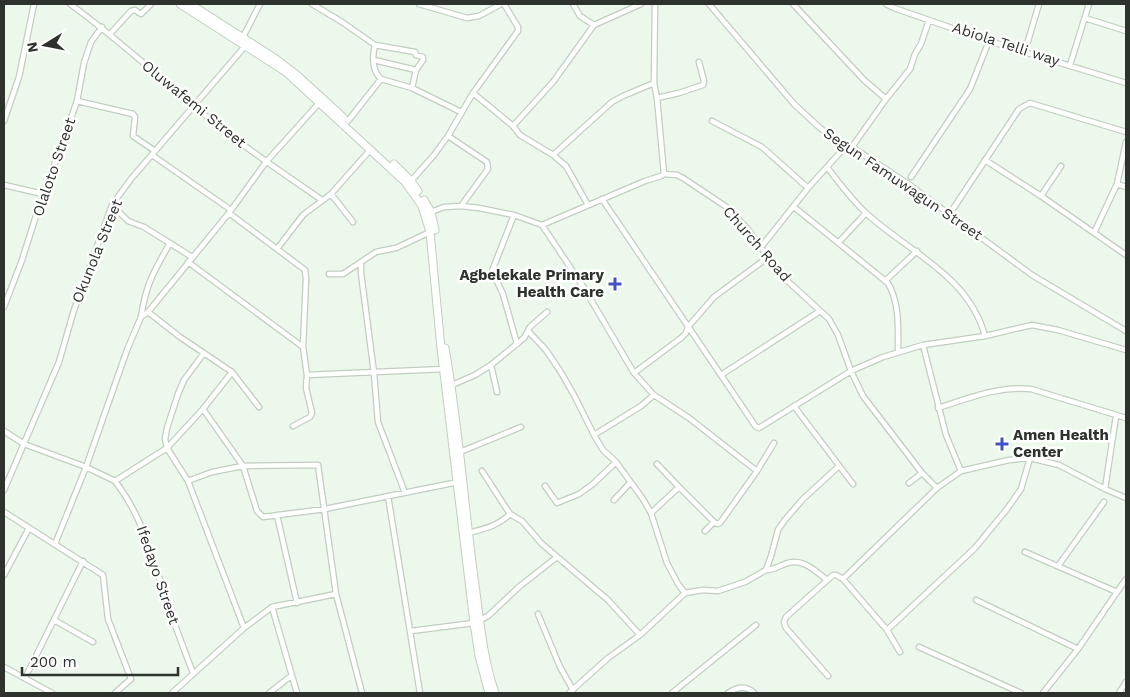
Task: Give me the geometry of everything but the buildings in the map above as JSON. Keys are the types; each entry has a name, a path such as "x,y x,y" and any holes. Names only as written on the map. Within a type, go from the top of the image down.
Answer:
{"main road":[{"path":"180,4 286,72 412,189 425,212 430,232 444,369 468,532 479,656 489,693"},
{"path":"190,4 276,59 298,76 411,181 430,212 435,230 445,347 452,385 460,452 460,481 477,622 495,693"}],"street":[{"path":"4,121 19,77 34,4"},
{"name":"Oluwafemi Street","path":"70,4 102,27 194,106 266,162 322,200"},
{"path":"110,34 131,11 135,10 142,14 151,4"},
{"path":"242,37 260,4"},
{"path":"312,4 375,45 414,52 416,55 423,57 424,60 416,70 412,88"},
{"path":"411,181 448,136 473,93 518,31 518,27 502,4 473,18 467,18 419,4"},
{"path":"573,4 580,16 594,25"},
{"path":"513,126 553,82 594,25 641,4"},
{"path":"542,225 664,174 658,98 654,83 655,4"},
{"name":"Segun Famuwagun Street","path":"709,4 794,104 820,128 845,147 852,147 911,186 1032,274 1126,331"},
{"path":"793,4 864,80 886,98"},
{"name":"Abiola Telli way","path":"886,4 989,41 1126,83"},
{"path":"1026,51 1039,4"},
{"path":"1070,65 1089,4"},
{"path":"1085,18 1126,30"},
{"path":"852,147 886,98 910,69 922,44 929,20"},
{"name":"Olaloto Street","path":"4,306 22,260 43,194 77,101 87,52 91,42 102,27"},
{"path":"911,177 966,96 989,41"},
{"name":"Okunola Street","path":"4,490 58,362 74,310 112,205 130,179 246,45"},
{"path":"375,45 374,71 381,80 412,88 461,112"},
{"path":"374,60 416,70"},
{"path":"658,98 703,84 704,81 699,62"},
{"path":"348,121 381,80"},
{"path":"553,155 612,102 654,83"},
{"path":"473,93 520,134 553,155 570,172 588,205"},
{"path":"77,101 133,114 135,117 133,136 305,270 303,347 307,375 306,388 312,416 293,426"},
{"path":"141,317 148,312 230,212 266,162 320,102"},
{"path":"949,215 1019,109 1030,103 1126,132"},
{"path":"712,121 762,147 808,188"},
{"path":"448,136 487,162 488,165 488,169 478,180 472,192 461,206"},
{"path":"1094,233 1117,184 1126,142"},
{"path":"761,247 808,188 845,147"},
{"path":"277,249 303,215 331,194 371,149"},
{"path":"985,160 1126,255"},
{"path":"1041,196 1061,166"},
{"path":"827,167 866,213 917,251 956,284 972,305 986,336"},
{"name":"Church Road","path":"664,174 677,175 715,199 742,223 781,275 833,325 863,396 922,473 937,488"},
{"path":"1117,184 1126,187"},
{"path":"4,185 43,194"},
{"path":"331,194 353,222"},
{"path":"602,199 756,427 759,428 851,371 883,357 923,346 986,336 1032,325 1058,330 1126,350"},
{"path":"112,205 128,221 144,227 192,257"},
{"path":"430,212 444,207 461,206 514,215 542,225 584,288 634,373 654,394 689,418 757,472"},
{"path":"794,207 885,281 893,291 897,307 898,352"},
{"path":"838,242 866,213"},
{"path":"514,215 492,272 503,294 517,344"},
{"path":"329,274 343,274 376,252 396,248 430,232"},
{"path":"55,544 86,467 127,350 141,317 147,288 154,270 170,243"},
{"path":"885,281 917,251"},
{"path":"634,373 681,338 714,297 767,258"},
{"path":"188,262 303,347"},
{"path":"361,263 378,422 405,493"},
{"path":"721,375 820,311"},
{"path":"148,312 180,337 232,372 259,407"},
{"path":"452,385 491,365 517,344 530,327 547,312"},
{"path":"528,331 546,350 562,374 603,450 616,462 643,499 651,513 667,563 685,593"},
{"path":"923,346 938,408 960,471"},
{"path":"204,352 184,380 165,439 167,448 188,481 244,628"},
{"path":"491,365 497,392"},
{"path":"307,375 444,369"},
{"path":"4,432 24,444 86,467 115,482 167,448 203,409 232,372"},
{"path":"938,408 985,393 1017,388 1031,389 1126,418"},
{"path":"594,435 627,415 654,394"},
{"path":"794,406 853,484"},
{"path":"203,409 244,466 257,511 263,517 325,509 460,481"},
{"path":"1105,490 1116,416"},
{"path":"460,452 521,427"},
{"path":"657,464 717,524 757,472 774,443"},
{"path":"887,630 975,548 1008,509 1021,489 1030,458"},
{"path":"844,579 937,488 960,471 1009,460 1030,458 1059,465 1105,490 1126,498"},
{"path":"545,486 557,503 579,494 593,484 616,462"},
{"path":"188,481 212,472 244,466 316,464 319,467 336,594 362,693"},
{"path":"766,570 778,530 784,521 803,499 839,466"},
{"path":"482,471 510,514 522,520 533,534 613,604 640,635"},
{"path":"910,482 922,473"},
{"name":"Ifedayo Street","path":"115,482 131,503 149,543 164,594 193,673"},
{"path":"614,500 630,483"},
{"path":"651,513 679,487"},
{"path":"388,496 420,693"},
{"path":"1058,566 1104,502"},
{"path":"4,512 103,575 108,618 131,678 115,693"},
{"path":"468,532 487,529 503,522 510,514"},
{"path":"277,516 297,603"},
{"path":"705,531 714,522"},
{"path":"4,575 29,528"},
{"path":"1025,552 1117,592"},
{"path":"410,632 477,622 488,616 520,586 557,556"},
{"path":"25,678 83,562"},
{"path":"538,614 571,692 608,658 640,635 685,593 703,590 718,591 746,582 766,570 771,570 791,562 804,562 827,580"},
{"path":"828,676 786,628 784,622 786,617 827,580 836,575 844,579 887,630 900,652"},
{"path":"1043,693 1078,650 1126,579"},
{"path":"172,693 244,628 272,607 336,594"},
{"path":"976,600 1078,650"},
{"path":"272,607 297,693"},
{"path":"54,620 93,642"},
{"path":"672,693 756,625"},
{"path":"919,647 1021,693"},
{"path":"4,667 52,693"},
{"path":"269,693 291,676"},
{"path":"1119,693 1126,682"},
{"path":"728,693 743,687 754,693"}],"place":[{"name":"Agbelekale Primary Health Care","path":"615,284"},
{"name":"Amen Health Center","path":"1002,444"}]}
